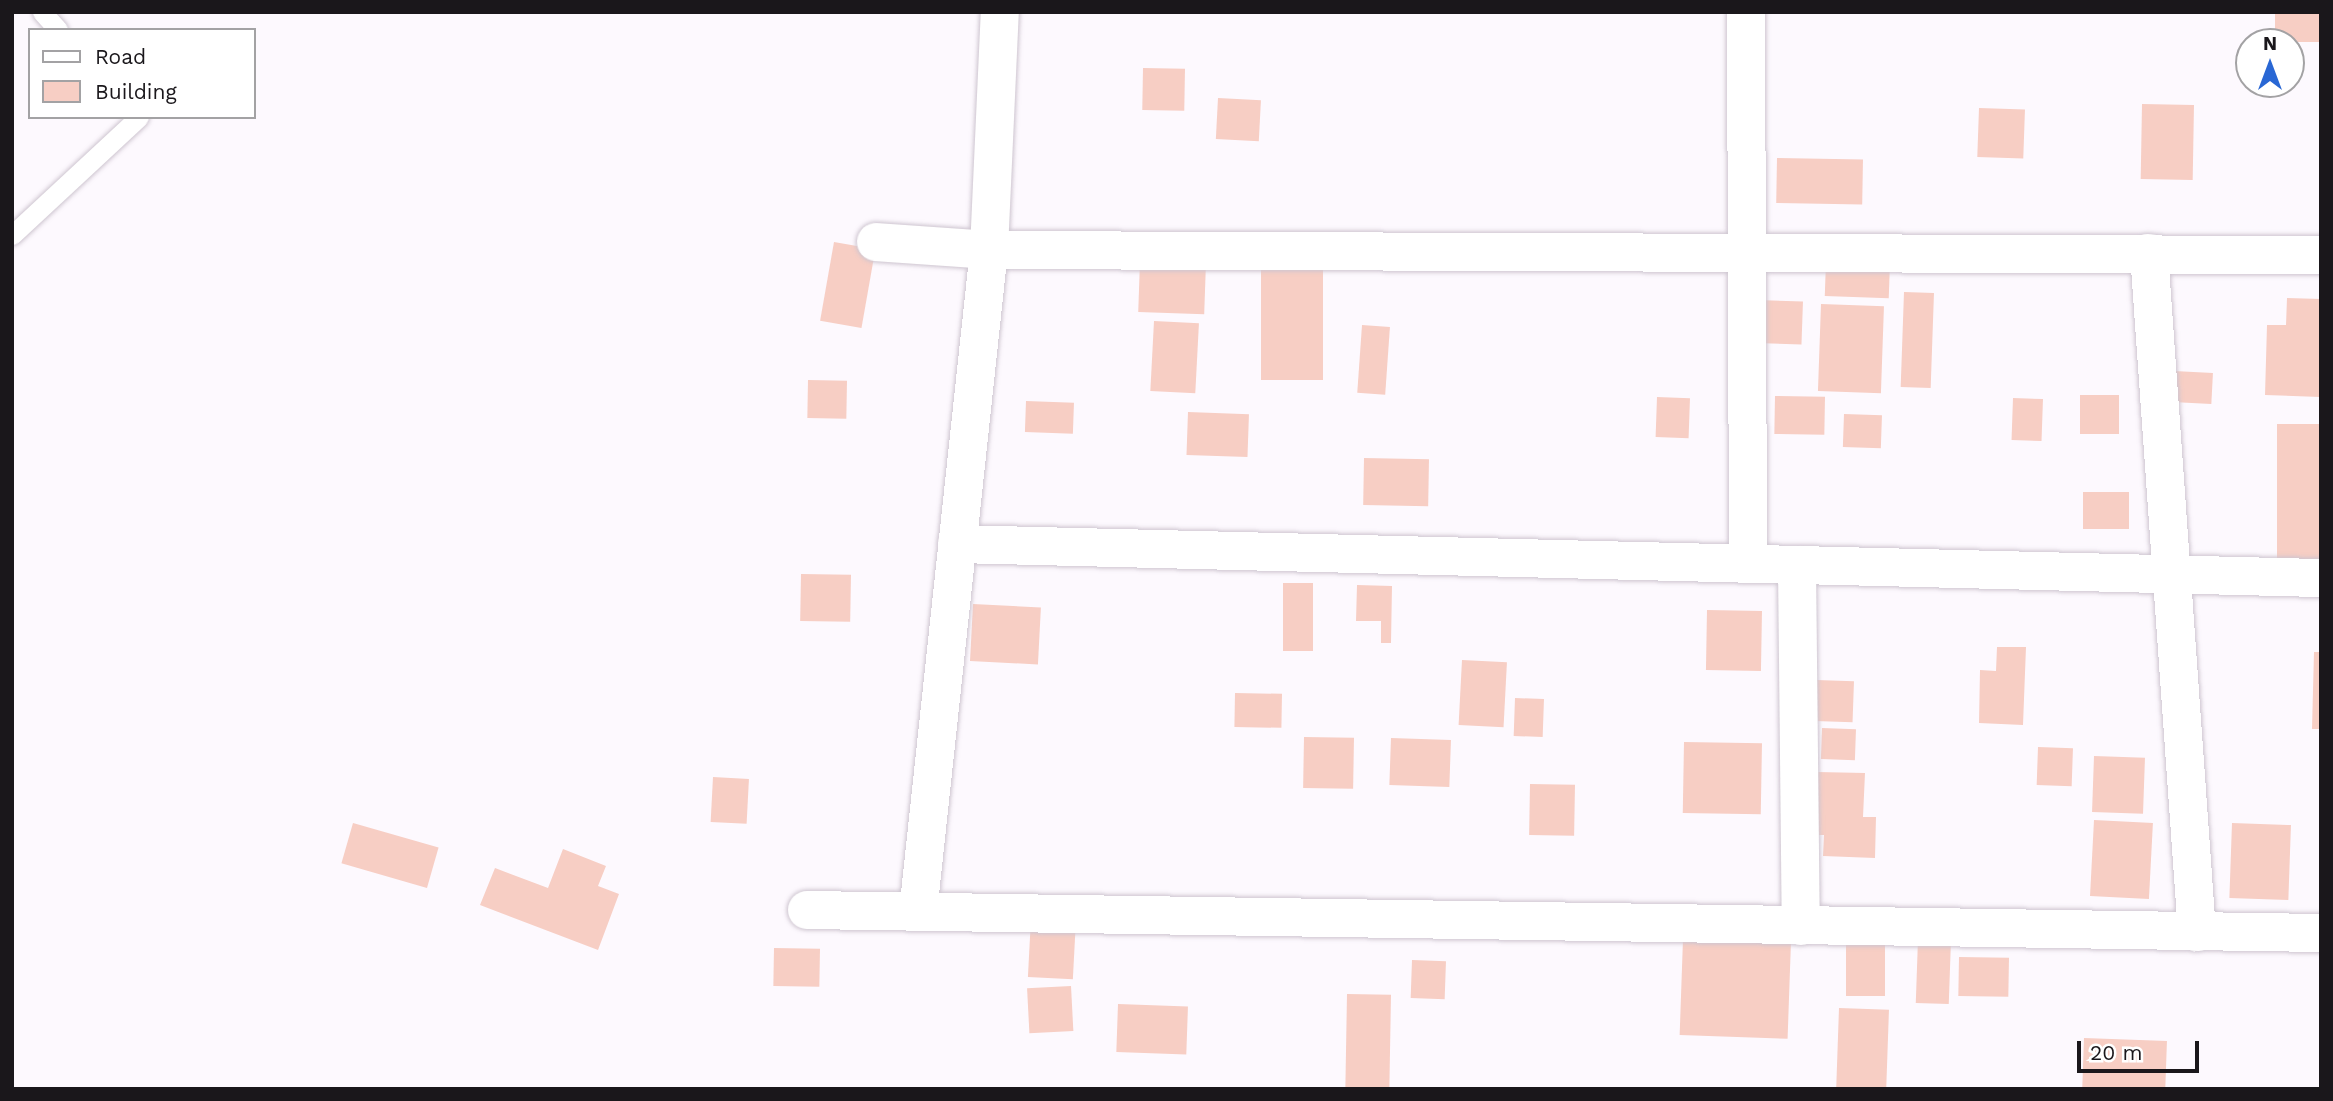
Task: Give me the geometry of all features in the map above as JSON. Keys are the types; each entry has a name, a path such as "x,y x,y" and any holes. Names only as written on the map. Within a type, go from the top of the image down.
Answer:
{"street":[{"path":"918,912 989,250 1000,12"},
{"path":"1746,12 1748,563"},
{"path":"876,243 989,250 1747,255 2321,255"},
{"path":"2149,253 2197,932"},
{"path":"957,544 2321,578"},
{"path":"1797,565 1801,926"},
{"path":"807,910 2321,933"}],"lane":[{"path":"42,12 56,28"},
{"path":"12,235 137,119"}],"building":[{"path":"2275,12 2321,12 2321,42 2305,42 2305,28 2275,28"},
{"path":"1143,68 1185,69 1184,111 1142,110"},
{"path":"1218,98 1261,100 1259,141 1216,139"},
{"path":"2142,104 2194,105 2193,180 2141,179"},
{"path":"1979,108 2025,110 2023,159 1977,157"},
{"path":"1777,158 1863,160 1862,204 1776,203"},
{"path":"834,242 875,249 861,328 820,321"},
{"path":"1140,261 1206,263 1204,314 1138,312"},
{"path":"1826,261 1890,263 1889,298 1825,296"},
{"path":"1261,263 1323,263 1323,380 1261,380"},
{"path":"1904,292 1934,293 1931,388 1901,387"},
{"path":"2287,298 2321,299 2320,397 2265,395 2267,325 2286,325"},
{"path":"1757,300 1803,302 1801,345 1755,343"},
{"path":"1821,304 1884,306 1881,393 1818,391"},
{"path":"1154,321 1199,323 1195,393 1150,391"},
{"path":"1362,325 1390,327 1385,395 1357,393"},
{"path":"2174,371 2213,373 2211,404 2172,402"},
{"path":"808,380 847,381 846,419 807,418"},
{"path":"2080,395 2119,395 2119,434 2080,434"},
{"path":"1775,396 1825,397 1824,435 1774,434"},
{"path":"1657,397 1690,398 1689,438 1656,437"},
{"path":"2013,398 2043,399 2042,441 2012,440"},
{"path":"1026,401 1074,403 1073,434 1025,432"},
{"path":"1188,412 1249,414 1247,457 1186,455"},
{"path":"1844,414 1882,415 1881,448 1843,447"},
{"path":"2277,424 2321,424 2321,559 2277,559"},
{"path":"1364,458 1429,459 1428,506 1363,505"},
{"path":"2083,492 2129,492 2129,529 2083,529"},
{"path":"801,574 851,575 850,622 800,621"},
{"path":"1283,583 1313,583 1313,651 1283,651"},
{"path":"1357,585 1392,586 1391,643 1381,643 1381,621 1356,621"},
{"path":"973,604 1041,608 1038,664 970,661"},
{"path":"1707,610 1762,611 1761,671 1706,670"},
{"path":"1997,647 2026,647 2023,725 1979,723 1980,670 1996,671"},
{"path":"2314,652 2321,652 2321,729 2312,729"},
{"path":"1462,660 1507,662 1504,727 1459,725"},
{"path":"1816,680 1854,681 1853,722 1815,721"},
{"path":"1235,693 1282,694 1281,728 1234,727"},
{"path":"1515,698 1544,699 1543,737 1514,736"},
{"path":"1822,728 1856,729 1855,760 1821,759"},
{"path":"1304,737 1354,738 1353,789 1303,788"},
{"path":"1391,738 1451,740 1449,787 1389,785"},
{"path":"1684,742 1762,743 1761,814 1683,813"},
{"path":"2038,747 2073,748 2072,786 2037,785"},
{"path":"2094,756 2145,758 2143,814 2092,812"},
{"path":"1817,772 1865,773 1863,817 1876,817 1875,858 1823,856 1824,835 1815,835"},
{"path":"713,777 749,779 747,824 711,822"},
{"path":"1530,784 1575,785 1574,836 1529,835"},
{"path":"2094,820 2153,823 2149,899 2090,896"},
{"path":"353,823 439,848 427,888 341,863"},
{"path":"2232,823 2291,825 2288,900 2229,898"},
{"path":"563,849 606,866 598,886 619,894 598,950 480,905 495,868 548,888"},
{"path":"1031,918 1076,920 1073,979 1028,977"},
{"path":"1683,939 1791,943 1788,1039 1680,1035"},
{"path":"1918,939 1951,940 1949,1004 1916,1003"},
{"path":"1846,942 1885,942 1885,996 1846,996"},
{"path":"774,948 820,949 819,987 773,986"},
{"path":"1959,957 2009,958 2008,997 1958,996"},
{"path":"1412,960 1446,961 1445,999 1411,998"},
{"path":"1071,986 1073,1031 1029,1033 1027,988"},
{"path":"1347,994 1391,995 1389,1089 1345,1089"},
{"path":"1118,1004 1188,1006 1186,1054 1116,1052"},
{"path":"1839,1008 1889,1010 1886,1089 1836,1089"},
{"path":"2084,1038 2167,1041 2165,1089 2082,1089"}]}
